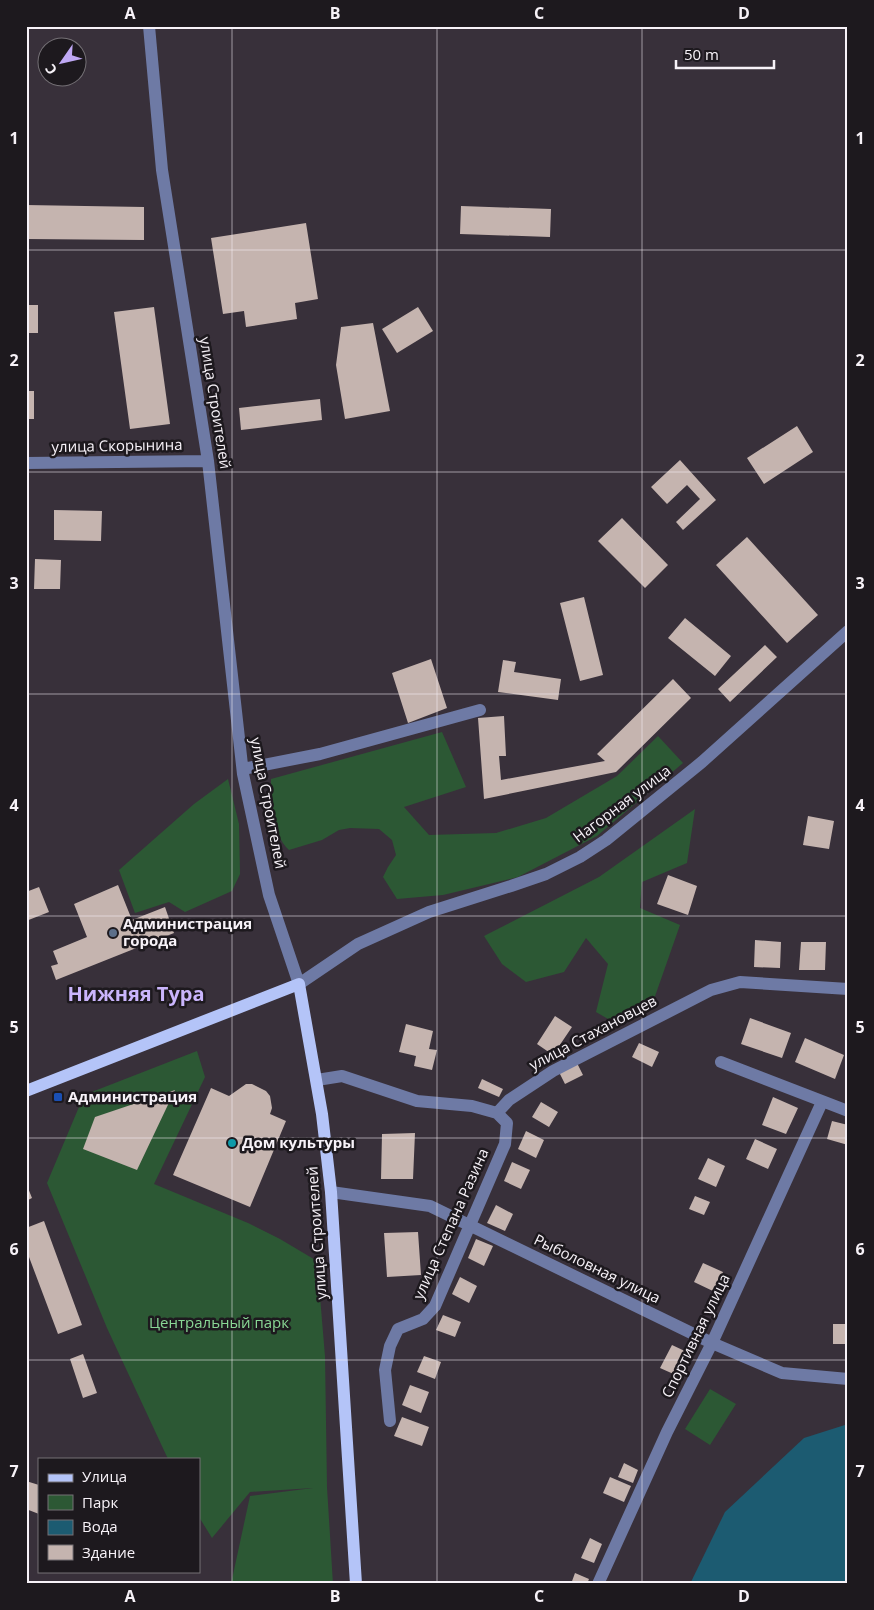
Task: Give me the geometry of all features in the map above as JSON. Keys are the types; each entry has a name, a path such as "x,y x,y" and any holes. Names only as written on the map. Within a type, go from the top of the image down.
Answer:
{"main road":[{"name":"улица Строителей","path":"299,984 317,1080 331,1192 356,1584"},
{"path":"26,1091 299,984"}],"street":[{"name":"улица Строителей","path":"148,26 162,170 208,461 242,769 269,895 299,984"},
{"name":"улица Скорынина","path":"26,463 208,461"},
{"name":"Нагорная улица","path":"299,984 358,944 429,912 546,874 580,857 606,840 702,762 848,631"},
{"path":"242,769 320,754 480,710"},
{"name":"улица Стахановцев","path":"497,1112 509,1100 553,1071 711,990 740,982 848,989"},
{"path":"721,1062 847,1110"},
{"path":"317,1080 342,1076 417,1101 472,1106 497,1112"},
{"name":"Спортивная улица","path":"598,1584 667,1432 712,1343 822,1102"},
{"name":"улица Степана Разина","path":"390,1421 385,1370 390,1346 398,1329 423,1318 435,1306 505,1144 507,1123 497,1112"},
{"name":"Рыболовная улица","path":"331,1192 430,1206 712,1343 782,1373 848,1379"}],"green space":[{"path":"442,732 466,787 404,807 429,835 496,833 546,818 617,776 658,736 683,763 597,836 518,877 443,895 397,899 383,877 396,855 392,840 379,829 350,828 339,830 322,840 289,850 283,843 273,817 271,779"},
{"path":"228,779 239,824 240,874 232,891 185,912 169,902 135,913 119,870 194,804"},
{"path":"695,809 687,863 642,882 640,908 680,925 653,1002 615,1023 596,1012 608,964 586,938 564,972 526,982 502,964 484,936 599,877"},
{"name":"Центральный парк","path":"197,1051 205,1077 154,1184 248,1223 317,1261 325,1356 327,1487 333,1584 231,1584 250,1496 313,1488 250,1492 212,1538 200,1519 200,1458 168,1458 107,1328 47,1183 84,1095"},
{"path":"710,1389 736,1404 710,1445 685,1429"}],"water":[{"path":"848,1424 848,1584 690,1584 725,1512 804,1438"}],"building":[{"path":"26,205 144,207 144,240 26,239"},
{"path":"461,206 551,209 550,237 460,234"},
{"path":"306,223 318,299 295,303 297,319 246,327 244,311 223,314 211,238"},
{"path":"26,305 38,305 38,333 26,333"},
{"path":"154,307 170,424 130,429 114,312"},
{"path":"418,307 433,331 397,353 382,329"},
{"path":"373,323 390,411 345,419 336,365 341,327"},
{"path":"26,391 34,391 34,419 26,419"},
{"path":"320,399 322,420 241,430 239,408"},
{"path":"797,426 813,452 764,484 747,458"},
{"path":"680,460 716,500 683,530 676,522 700,499 687,485 667,504 651,487"},
{"path":"54,510 102,511 101,541 54,540"},
{"path":"622,518 668,565 645,588 598,541"},
{"path":"747,537 818,615 787,643 716,565"},
{"path":"35,559 61,560 60,589 34,589"},
{"path":"584,597 603,675 580,681 560,603"},
{"path":"685,618 731,656 715,676 668,638"},
{"path":"765,645 777,657 730,702 718,689"},
{"path":"431,659 447,708 408,723 392,673"},
{"path":"503,660 516,662 514,672 561,679 558,700 498,692"},
{"path":"673,679 691,698 616,772 484,799 478,718 504,716 506,756 499,756 501,780 605,761 597,754"},
{"path":"808,816 834,821 829,849 803,845"},
{"path":"668,875 697,886 688,915 657,904"},
{"path":"118,885 132,920 165,907 174,933 56,980 51,966 58,964 53,951 87,937 74,904"},
{"path":"39,887 49,912 26,921 26,892"},
{"path":"755,940 781,942 780,968 754,967"},
{"path":"801,942 826,942 825,970 799,970"},
{"path":"555,1016 572,1027 553,1055 537,1044"},
{"path":"750,1018 791,1033 782,1058 741,1044"},
{"path":"406,1024 433,1031 429,1049 437,1050 432,1070 414,1066 416,1056 399,1052"},
{"path":"805,1038 844,1055 835,1079 795,1062"},
{"path":"639,1043 659,1052 652,1067 632,1057"},
{"path":"577,1063 583,1075 565,1084 559,1072"},
{"path":"482,1079 503,1089 499,1097 478,1088"},
{"name":"Дом культуры","path":"246,1084 252,1084 266,1091 270,1096 272,1108 270,1114 286,1121 250,1207 173,1175 211,1088 229,1096"},
{"path":"175,1090 137,1170 83,1149 95,1117"},
{"path":"773,1097 798,1108 786,1134 762,1125"},
{"path":"541,1102 558,1112 549,1127 532,1117"},
{"path":"832,1121 848,1125 848,1145 827,1139"},
{"path":"526,1131 544,1140 536,1158 518,1149"},
{"path":"415,1133 413,1179 381,1179 382,1134"},
{"path":"755,1139 777,1149 768,1169 746,1159"},
{"path":"708,1158 725,1166 716,1187 698,1179"},
{"path":"512,1162 530,1170 521,1189 504,1181"},
{"path":"26,1183 32,1198 26,1201"},
{"path":"695,1196 710,1202 704,1215 689,1209"},
{"path":"496,1205 513,1214 505,1231 487,1223"},
{"path":"44,1221 82,1325 58,1334 26,1249 26,1228"},
{"path":"418,1232 421,1275 387,1277 384,1233"},
{"path":"476,1239 493,1246 484,1266 468,1258"},
{"path":"703,1263 723,1272 715,1292 694,1282"},
{"path":"460,1277 477,1286 469,1303 452,1294"},
{"path":"443,1315 461,1322 455,1337 436,1330"},
{"path":"833,1324 848,1324 848,1344 833,1344"},
{"path":"672,1345 689,1353 678,1376 660,1368"},
{"path":"83,1354 97,1393 83,1398 70,1359"},
{"path":"424,1356 441,1362 435,1379 417,1372"},
{"path":"410,1385 429,1392 421,1413 402,1405"},
{"path":"402,1417 429,1427 422,1446 394,1436"},
{"path":"624,1463 638,1470 633,1483 618,1477"},
{"path":"610,1477 631,1486 624,1502 603,1493"},
{"path":"26,1481 38,1485 38,1514 26,1509"},
{"path":"590,1538 602,1544 594,1563 581,1558"},
{"path":"575,1573 589,1579 587,1584 571,1584"}],"place":[{"name":"Администрация города","path":"113,933"},
{"name":"Администрация","path":"58,1097"},
{"name":"Дом культуры","path":"232,1143"}],"district":[{"name":"Нижняя Тура","path":"136,994"}]}
